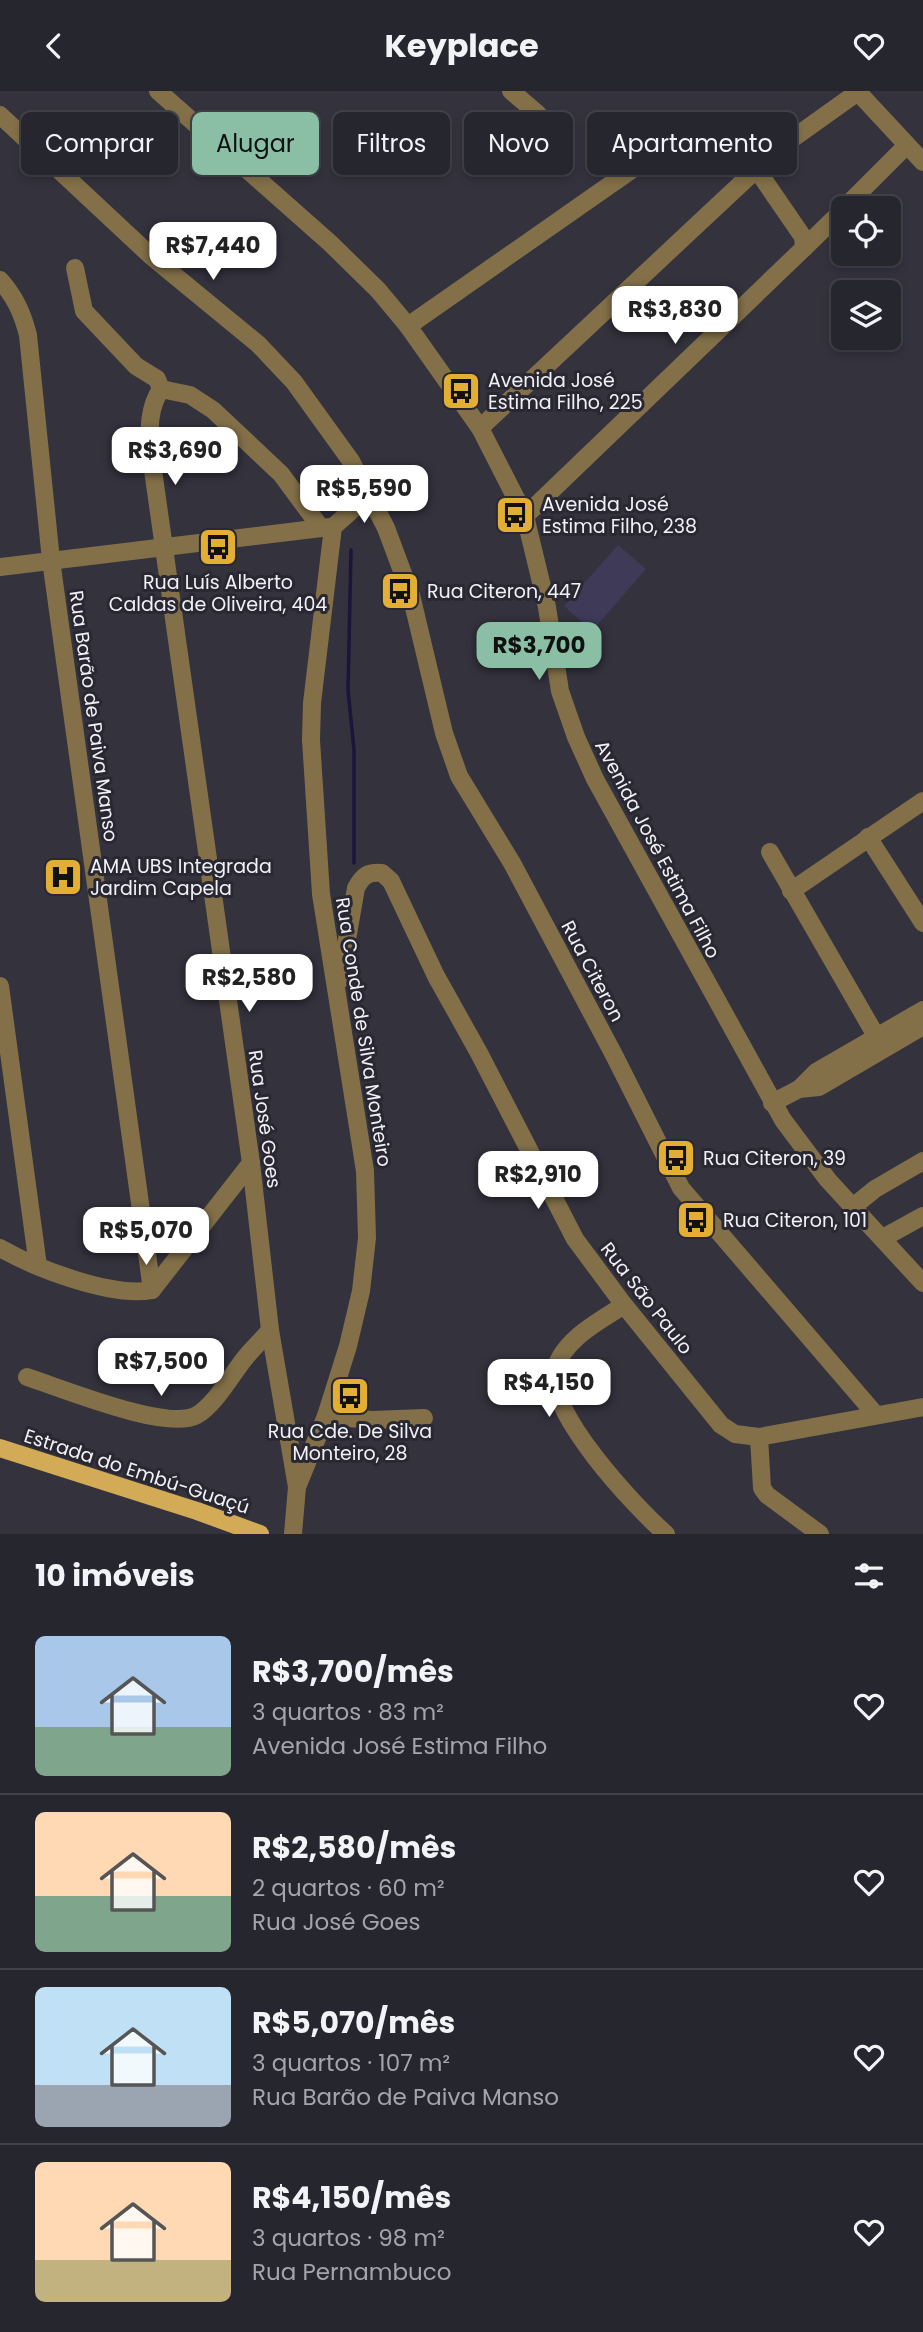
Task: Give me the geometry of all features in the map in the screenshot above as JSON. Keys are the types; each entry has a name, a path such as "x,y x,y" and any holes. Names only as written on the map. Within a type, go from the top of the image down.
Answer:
{"main road":[{"name":"Estrada do Embú-Guaçú","path":"0,1448 260,1534"}],"street":[{"name":"Avenida José Estima Filho","path":"158,91 330,243 378,290 408,326 480,428 525,516 547,607 560,691 576,737 595,779 772,1103 828,1180 923,1283"},
{"path":"511,91 536,112"},
{"path":"797,135 858,92 923,162"},
{"name":"Rua Citeron","path":"0,115 150,256 258,344 295,382 351,461 386,528 411,594 440,721 459,776 512,863 681,1188 876,1415"},
{"path":"856,196 907,145"},
{"path":"408,326 624,175"},
{"path":"480,428 752,175"},
{"path":"760,175 803,237 804,248"},
{"path":"525,516 831,221"},
{"path":"75,268 84,311 136,366 157,379 161,389 190,395 213,410 281,474 327,527"},
{"name":"Rua Barão de Paiva Manso","path":"0,280 13,294 22,310 28,334 51,560 152,1290"},
{"name":"Rua José Goes","path":"161,389 155,398 149,430 251,1163 270,1330 297,1487"},
{"path":"0,567 327,527 370,494"},
{"name":"Rua Conde de Silva Monteiro","path":"293,1534 297,1487 327,1416 361,1291 367,1238 365,1171 321,894 311,740 327,527"},
{"path":"791,891 923,801"},
{"path":"868,837 923,923"},
{"path":"770,852 879,1042"},
{"name":"Rua São Paulo","path":"337,994 356,888 370,872 382,873 391,881 436,976 575,1239 624,1305 721,1425 735,1434 759,1437 923,1407"},
{"path":"0,986 38,1266"},
{"path":"772,1103 799,1089 808,1078 839,1066 879,1042 923,1010"},
{"path":"879,1042 923,1026"},
{"path":"854,1206 875,1189 923,1161"},
{"path":"0,1248 38,1266 104,1287 127,1292 152,1290 251,1163"},
{"path":"883,1238 923,1216"},
{"path":"624,1305 584,1332 565,1350 555,1371 556,1392 573,1423 615,1484 666,1534"},
{"path":"27,1377 136,1412 169,1420 185,1419 197,1416 207,1407 270,1330"},
{"path":"327,1416 372,1420 424,1418"},
{"path":"759,1437 762,1488 767,1495 820,1534"}],"shaded area":[{"path":"618,545 646,569 592,631 564,606"}],"waterway":[{"path":"351,550 348,690 354,750 354,863"}],"place":[{"name":"Avenida José Estima Filho, 225","path":"461,391"},
{"name":"Avenida José Estima Filho, 238","path":"515,515"},
{"name":"Rua Luís Alberto Caldas de Oliveira, 404","path":"218,547"},
{"name":"Rua Citeron, 447","path":"400,591"},
{"name":"AMA UBS Integrada Jardim Capela","path":"63,877"},
{"name":"Rua Citeron, 39","path":"676,1158"},
{"name":"Rua Citeron, 101","path":"696,1220"},
{"name":"Rua Cde. De Silva Monteiro, 28","path":"350,1396"}]}
